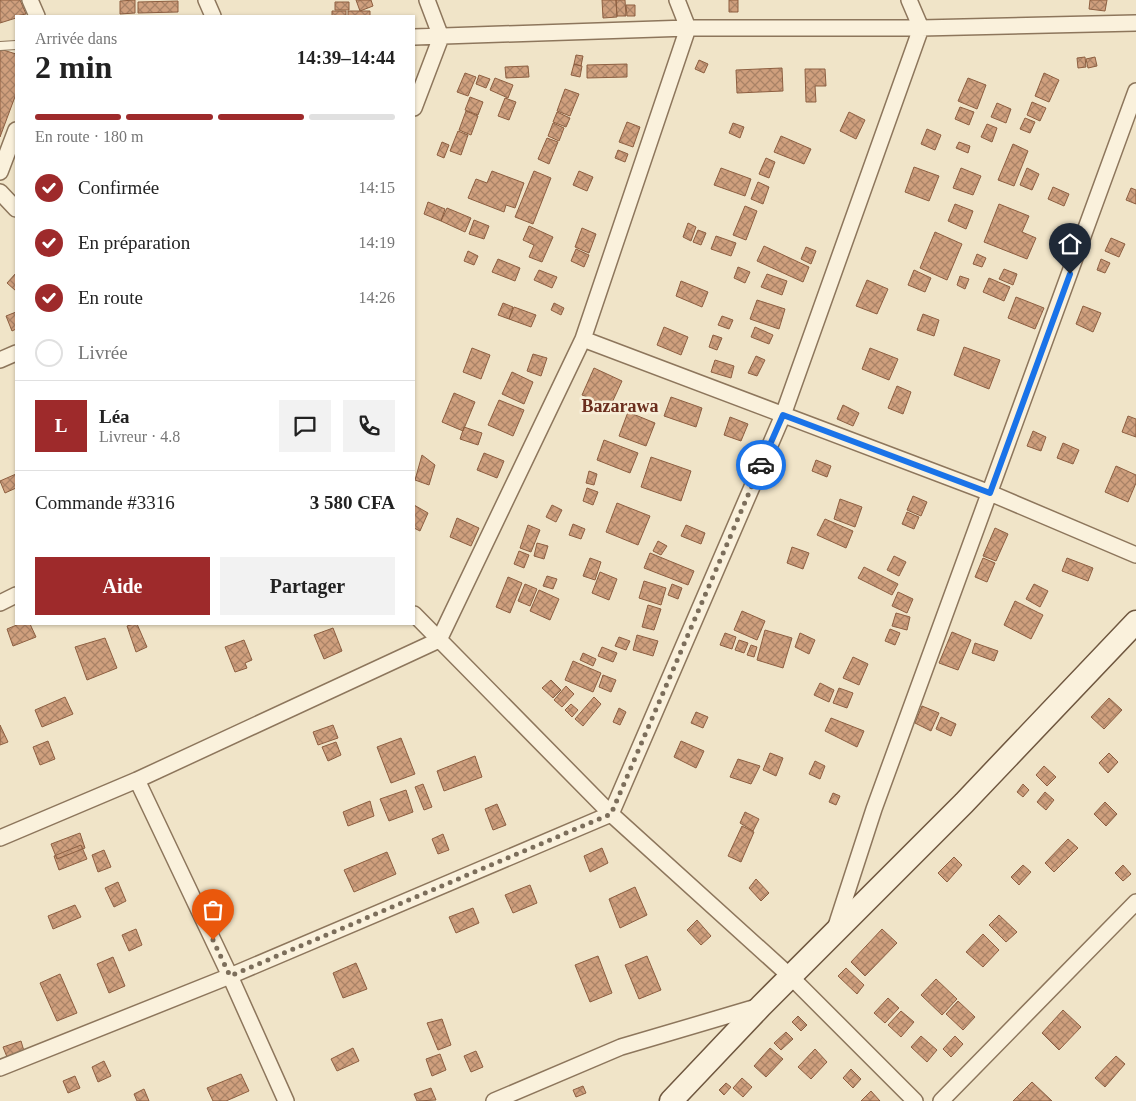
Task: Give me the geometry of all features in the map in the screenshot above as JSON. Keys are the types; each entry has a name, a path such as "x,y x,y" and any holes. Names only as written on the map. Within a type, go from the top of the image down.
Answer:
{"main road":[{"path":"672,1101 761,1006 964,803 1136,622"}],"street":[{"path":"30,0 37,15"},
{"path":"206,0 214,15"},
{"path":"415,105 441,37 427,0"},
{"path":"0,838 137,780 439,640 583,339 688,28 677,0"},
{"path":"0,1068 230,976 611,814 783,415 921,28 909,0"},
{"path":"415,37 688,28 921,28 1136,23"},
{"path":"834,932 874,809 1136,91"},
{"path":"0,172 15,133"},
{"path":"0,192 15,208"},
{"path":"583,339 990,493 1136,555"},
{"path":"0,360 15,353"},
{"path":"0,603 15,596"},
{"path":"415,615 611,814 791,977 915,1101"},
{"path":"137,780 230,976 286,1101"},
{"path":"941,1101 1136,902"},
{"path":"494,1101 621,1047 761,1006"}],"lane":[{"path":"0,46 15,45"}],"building":[{"path":"0,0 20,0 26,14 15,15 15,18 0,23"},
{"path":"135,0 135,13 120,14 120,1"},
{"path":"356,0 371,0 373,6 360,11"},
{"path":"602,0 616,0 617,17 603,18"},
{"path":"616,0 625,0 626,16 617,16"},
{"path":"729,0 738,0 738,12 729,12"},
{"path":"1090,0 1107,0 1105,11 1089,9"},
{"path":"178,1 178,12 138,13 138,2"},
{"path":"335,2 349,2 349,10 335,10"},
{"path":"626,5 635,5 635,16 627,16"},
{"path":"332,11 346,11 346,15 332,15"},
{"path":"348,11 370,11 370,15 348,15"},
{"path":"0,49 15,54 15,97 0,137"},
{"path":"576,55 583,56 581,66 574,64"},
{"path":"1085,57 1086,67 1078,68 1077,58"},
{"path":"1095,57 1097,66 1088,68 1086,59"},
{"path":"699,60 708,64 704,73 695,69"},
{"path":"574,64 582,66 580,77 571,75"},
{"path":"627,64 627,77 587,78 587,65"},
{"path":"528,66 529,77 506,78 505,67"},
{"path":"782,68 783,91 737,93 736,70"},
{"path":"805,69 825,69 826,86 815,86 816,102 806,102"},
{"path":"465,73 476,77 468,96 457,92"},
{"path":"1044,73 1059,80 1049,102 1035,96"},
{"path":"479,75 490,79 486,88 476,84"},
{"path":"495,78 513,85 508,98 490,90"},
{"path":"968,78 986,85 977,109 958,101"},
{"path":"565,89 579,94 570,116 557,111"},
{"path":"470,97 483,102 478,115 465,110"},
{"path":"505,98 516,102 509,120 498,116"},
{"path":"1032,102 1046,108 1040,121 1027,115"},
{"path":"997,103 1011,109 1006,123 991,117"},
{"path":"960,107 974,112 969,125 955,119"},
{"path":"466,111 478,116 471,135 459,130"},
{"path":"557,112 570,118 566,127 553,122"},
{"path":"849,112 865,120 856,139 840,131"},
{"path":"1025,118 1035,122 1030,133 1020,129"},
{"path":"627,122 640,127 633,147 619,142"},
{"path":"553,123 564,128 559,141 548,136"},
{"path":"733,123 744,127 740,138 729,133"},
{"path":"987,124 997,128 992,142 981,137"},
{"path":"927,129 941,135 935,150 921,144"},
{"path":"458,131 468,135 461,155 450,151"},
{"path":"781,136 811,149 804,164 774,152"},
{"path":"547,138 558,142 549,164 538,159"},
{"path":"442,142 449,145 444,158 437,155"},
{"path":"959,142 970,146 968,153 956,148"},
{"path":"1013,144 1028,151 1014,186 998,180"},
{"path":"618,150 628,154 625,162 615,158"},
{"path":"766,158 775,162 769,178 759,174"},
{"path":"914,167 939,176 929,201 905,192"},
{"path":"721,168 751,179 745,196 714,185"},
{"path":"961,168 981,176 973,195 953,188"},
{"path":"1027,168 1039,174 1032,190 1020,185"},
{"path":"492,171 524,183 515,208 506,205 504,212 468,198 476,179 487,183"},
{"path":"534,171 551,178 533,224 515,217"},
{"path":"579,171 593,177 587,191 573,185"},
{"path":"758,182 769,187 763,204 751,199"},
{"path":"1053,187 1069,194 1064,206 1048,199"},
{"path":"1131,188 1136,190 1136,204 1126,200"},
{"path":"428,202 445,209 441,221 424,214"},
{"path":"955,204 973,211 966,229 948,221"},
{"path":"999,204 1029,216 1022,232 1036,238 1027,259 984,242"},
{"path":"745,206 757,211 746,240 733,235"},
{"path":"447,208 471,218 465,232 441,221"},
{"path":"474,220 489,226 484,239 469,234"},
{"path":"688,223 696,227 691,241 683,237"},
{"path":"529,226 553,237 542,262 529,257 534,245 523,240"},
{"path":"582,228 596,234 589,253 575,247"},
{"path":"698,230 706,233 701,245 693,242"},
{"path":"935,232 962,244 947,280 920,268"},
{"path":"716,236 736,243 731,256 711,249"},
{"path":"1111,238 1125,244 1119,257 1105,251"},
{"path":"764,246 809,267 803,282 757,261"},
{"path":"806,247 816,251 811,264 801,259"},
{"path":"576,249 589,255 584,267 571,261"},
{"path":"468,251 478,256 474,265 464,261"},
{"path":"977,254 986,258 982,267 973,264"},
{"path":"498,259 520,268 515,281 492,272"},
{"path":"1101,259 1110,263 1105,273 1097,270"},
{"path":"738,267 750,272 745,283 734,278"},
{"path":"1004,269 1017,274 1013,285 999,279"},
{"path":"539,270 557,277 552,288 534,280"},
{"path":"914,270 931,278 925,292 908,285"},
{"path":"15,274 15,290 7,283"},
{"path":"767,274 787,281 782,295 761,287"},
{"path":"960,276 969,279 965,289 957,285"},
{"path":"989,278 1010,287 1004,301 983,292"},
{"path":"867,280 888,289 877,314 856,306"},
{"path":"681,281 708,292 702,307 676,296"},
{"path":"1016,297 1044,308 1035,329 1008,318"},
{"path":"757,300 785,309 779,329 750,319"},
{"path":"503,303 513,307 509,319 498,315"},
{"path":"554,303 564,308 561,315 551,310"},
{"path":"1083,306 1101,313 1093,332 1076,324"},
{"path":"514,307 536,315 531,327 509,319"},
{"path":"15,312 15,330 12,331 6,316"},
{"path":"923,314 939,320 934,336 917,330"},
{"path":"722,316 733,320 729,329 718,325"},
{"path":"664,327 688,337 681,355 657,345"},
{"path":"755,327 773,335 769,344 751,337"},
{"path":"713,335 722,338 717,350 709,347"},
{"path":"964,347 1000,360 989,389 954,375"},
{"path":"472,348 490,355 481,379 463,372"},
{"path":"870,348 898,359 889,380 862,369"},
{"path":"533,354 547,358 541,376 527,371"},
{"path":"756,356 765,360 757,376 748,373"},
{"path":"715,360 734,366 731,378 711,372"},
{"path":"594,368 622,381 610,407 582,395"},
{"path":"512,372 533,382 524,404 502,394"},
{"path":"897,386 911,392 903,414 888,408"},
{"path":"454,393 475,402 463,431 442,422"},
{"path":"671,397 702,408 696,427 664,416"},
{"path":"499,400 524,410 513,436 488,425"},
{"path":"843,405 859,413 853,426 837,419"},
{"path":"628,412 655,423 646,446 619,436"},
{"path":"1128,416 1136,419 1136,437 1122,432"},
{"path":"730,417 748,424 741,441 724,435"},
{"path":"464,427 482,433 478,445 460,439"},
{"path":"1033,431 1046,437 1041,451 1027,446"},
{"path":"604,440 638,453 630,473 597,460"},
{"path":"1063,443 1079,450 1073,464 1057,458"},
{"path":"484,453 504,461 497,478 477,470"},
{"path":"422,455 435,465 429,485 415,480"},
{"path":"651,457 691,471 681,501 641,487"},
{"path":"816,460 831,466 827,477 812,471"},
{"path":"1116,466 1136,475 1136,483 1128,502 1105,492"},
{"path":"589,471 597,474 594,485 586,483"},
{"path":"15,474 15,488 5,493 0,481"},
{"path":"587,488 598,492 593,505 583,501"},
{"path":"913,496 927,502 921,516 907,510"},
{"path":"840,499 862,507 855,527 834,519"},
{"path":"617,503 650,516 638,545 606,532"},
{"path":"552,505 562,510 556,522 546,517"},
{"path":"415,506 428,513 420,531 415,528"},
{"path":"907,512 919,517 914,529 902,524"},
{"path":"457,518 479,528 471,546 450,537"},
{"path":"825,519 853,531 846,548 817,535"},
{"path":"573,524 585,529 581,539 569,535"},
{"path":"528,525 540,530 531,552 520,548"},
{"path":"686,525 705,533 701,544 681,536"},
{"path":"995,528 1008,534 996,561 983,556"},
{"path":"658,541 667,546 661,555 653,551"},
{"path":"537,543 548,546 544,559 534,556"},
{"path":"792,547 809,553 803,569 787,563"},
{"path":"519,551 529,555 524,568 514,564"},
{"path":"650,553 694,571 688,585 644,568"},
{"path":"894,556 906,562 899,576 887,570"},
{"path":"590,558 601,562 595,580 583,576"},
{"path":"983,558 995,563 987,582 975,577"},
{"path":"1067,558 1093,568 1088,581 1062,571"},
{"path":"864,567 898,584 892,595 858,578"},
{"path":"600,572 617,579 609,600 592,593"},
{"path":"547,576 557,579 553,589 543,586"},
{"path":"508,577 522,583 510,613 496,607"},
{"path":"644,581 666,588 661,605 639,598"},
{"path":"525,584 537,589 530,606 518,601"},
{"path":"672,584 682,588 678,599 668,595"},
{"path":"1034,584 1048,591 1040,607 1026,599"},
{"path":"539,590 559,599 550,620 530,611"},
{"path":"898,592 913,599 907,613 892,606"},
{"path":"1015,601 1043,615 1031,639 1004,625"},
{"path":"648,605 661,609 654,630 642,627"},
{"path":"742,611 765,621 757,640 734,630"},
{"path":"896,613 910,617 907,630 892,626"},
{"path":"17,625 30,625 36,637 13,646 7,629"},
{"path":"137,625 147,647 136,652 127,626"},
{"path":"333,628 342,651 324,659 314,635"},
{"path":"890,629 900,633 895,645 885,641"},
{"path":"765,630 792,638 783,668 757,660"},
{"path":"952,632 971,640 958,670 939,663"},
{"path":"725,633 736,637 732,649 720,645"},
{"path":"800,633 815,640 809,654 795,647"},
{"path":"637,635 658,641 653,656 633,650"},
{"path":"619,637 630,641 626,650 615,646"},
{"path":"105,638 117,668 87,680 75,647"},
{"path":"244,640 252,660 245,663 247,668 235,672 225,647"},
{"path":"739,640 748,643 744,653 735,650"},
{"path":"975,643 998,651 994,661 972,653"},
{"path":"751,645 757,647 754,657 747,655"},
{"path":"602,647 617,653 613,662 598,656"},
{"path":"583,653 596,659 593,666 580,660"},
{"path":"853,657 868,664 859,685 843,678"},
{"path":"573,661 601,673 593,692 565,680"},
{"path":"603,675 616,680 611,692 599,687"},
{"path":"551,680 561,690 553,698 542,688"},
{"path":"820,683 834,690 829,702 814,695"},
{"path":"566,686 574,694 562,707 554,700"},
{"path":"839,688 853,693 847,708 833,703"},
{"path":"65,697 73,714 42,727 35,710"},
{"path":"594,697 601,704 583,726 575,719"},
{"path":"1109,698 1122,710 1104,729 1091,717"},
{"path":"571,704 578,710 572,717 565,710"},
{"path":"922,706 939,713 931,731 915,723"},
{"path":"619,708 626,712 620,725 613,722"},
{"path":"696,712 708,717 703,728 691,723"},
{"path":"941,717 956,724 951,736 936,729"},
{"path":"831,718 864,731 857,747 825,731"},
{"path":"0,725 8,742 0,745"},
{"path":"333,725 338,738 318,745 313,732"},
{"path":"401,738 415,774 391,783 377,747"},
{"path":"48,741 55,759 40,765 33,747"},
{"path":"681,741 704,751 696,768 674,757"},
{"path":"336,742 341,755 328,761 322,747"},
{"path":"770,753 783,758 776,776 763,770"},
{"path":"1109,753 1118,762 1108,773 1099,763"},
{"path":"475,756 482,777 444,791 437,771"},
{"path":"738,759 760,766 751,784 730,777"},
{"path":"815,761 825,766 820,779 809,774"},
{"path":"1044,766 1056,777 1047,786 1036,775"},
{"path":"423,784 432,807 424,810 415,787"},
{"path":"1023,784 1029,790 1023,797 1017,792"},
{"path":"406,790 413,812 389,821 380,799"},
{"path":"1045,792 1054,800 1046,810 1037,802"},
{"path":"833,793 840,796 836,805 829,802"},
{"path":"370,801 374,816 348,826 343,812"},
{"path":"1105,802 1117,814 1106,826 1094,814"},
{"path":"497,804 506,825 493,830 485,809"},
{"path":"745,812 759,819 753,831 740,823"},
{"path":"742,826 754,832 741,862 728,856"},
{"path":"80,833 85,848 57,859 51,844"},
{"path":"443,834 449,850 438,854 432,839"},
{"path":"1068,839 1078,848 1054,872 1045,863"},
{"path":"81,845 87,859 59,870 54,856"},
{"path":"602,848 608,863 590,872 584,856"},
{"path":"104,850 111,867 98,872 92,855"},
{"path":"387,852 396,874 354,892 344,870"},
{"path":"954,857 962,865 947,882 938,873"},
{"path":"1023,865 1031,872 1019,885 1011,877"},
{"path":"1123,865 1131,874 1123,881 1115,873"},
{"path":"756,879 769,893 761,901 749,888"},
{"path":"118,882 126,901 114,907 105,888"},
{"path":"530,885 537,903 513,913 505,895"},
{"path":"635,887 647,915 620,928 609,899"},
{"path":"75,905 81,917 53,929 48,916"},
{"path":"473,908 479,923 456,933 449,917"},
{"path":"999,915 1017,932 1006,942 989,925"},
{"path":"697,920 711,936 701,945 687,930"},
{"path":"136,929 142,945 129,951 122,935"},
{"path":"882,929 897,943 865,976 851,962"},
{"path":"983,934 999,950 983,967 966,952"},
{"path":"598,956 612,993 590,1002 575,965"},
{"path":"647,956 661,990 639,999 625,965"},
{"path":"113,957 125,986 109,993 97,964"},
{"path":"356,963 367,989 343,998 333,973"},
{"path":"846,968 864,985 857,994 838,976"},
{"path":"60,974 77,1013 57,1021 40,983"},
{"path":"936,979 957,999 942,1015 921,995"},
{"path":"888,998 899,1008 885,1023 874,1013"},
{"path":"958,1001 975,1017 963,1030 946,1014"},
{"path":"1063,1010 1081,1027 1059,1050 1042,1033"},
{"path":"901,1011 914,1022 901,1037 888,1025"},
{"path":"798,1016 807,1025 801,1031 792,1022"},
{"path":"442,1019 451,1045 438,1050 427,1023"},
{"path":"786,1032 793,1039 781,1050 774,1043"},
{"path":"921,1036 937,1050 927,1062 911,1047"},
{"path":"955,1036 963,1044 951,1057 943,1049"},
{"path":"21,1041 24,1051 7,1057 3,1047"},
{"path":"353,1048 359,1061 337,1071 331,1059"},
{"path":"770,1048 783,1059 766,1077 754,1066"},
{"path":"815,1049 827,1062 811,1079 798,1067"},
{"path":"476,1051 483,1067 471,1072 464,1056"},
{"path":"440,1054 446,1070 432,1076 426,1059"},
{"path":"1116,1056 1125,1064 1105,1087 1095,1078"},
{"path":"104,1061 111,1076 98,1082 92,1067"},
{"path":"851,1069 861,1079 853,1088 843,1078"},
{"path":"241,1074 249,1091 226,1101 213,1101 207,1088"},
{"path":"75,1076 80,1088 68,1093 63,1081"},
{"path":"742,1078 752,1087 743,1097 733,1088"},
{"path":"1032,1082 1052,1101 1013,1101"},
{"path":"726,1083 731,1087 724,1095 719,1090"},
{"path":"583,1086 586,1093 576,1097 573,1090"},
{"path":"431,1088 436,1100 417,1101 414,1094"},
{"path":"144,1089 149,1101 137,1101 134,1094"},
{"path":"871,1091 880,1101 861,1101"}],"way so far":[{"path":"213,940 230,976 611,814 761,465"}],"district":[{"name":"Bazarawa","path":"620,406"}],"route":[{"path":"761,465 783,415 990,493 1070,274"}]}
